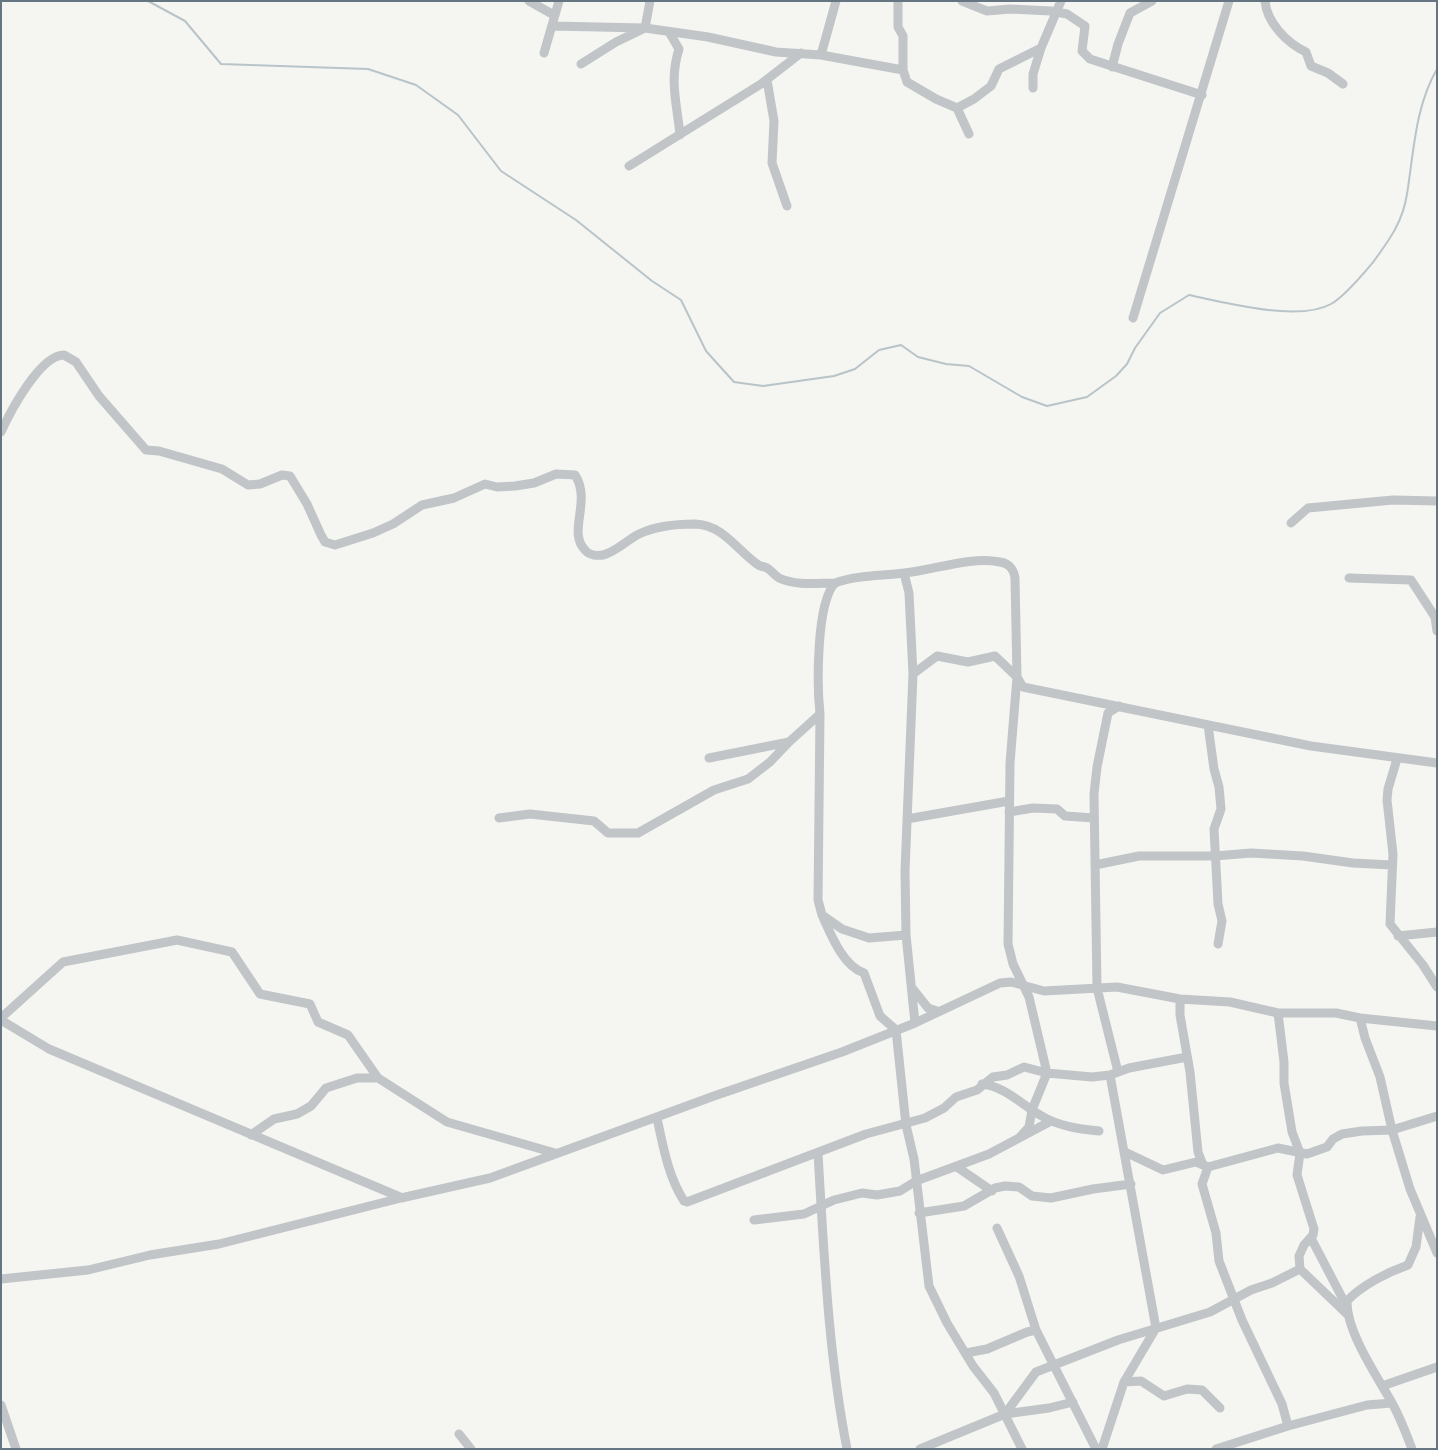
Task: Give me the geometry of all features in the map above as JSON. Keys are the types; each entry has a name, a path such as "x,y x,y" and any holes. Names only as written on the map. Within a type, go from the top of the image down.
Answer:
{"street":[{"path":"529,1 554,15"},
{"path":"544,53 559,1"},
{"path":"645,28 650,1"},
{"path":"821,55 836,1"},
{"path":"898,1 898,27 904,36 903,70 907,82 936,99 957,108 969,134"},
{"path":"962,1 987,11 1010,8 1068,14 1085,26 1082,51 1090,59 1202,95"},
{"path":"1033,88 1033,74 1041,48 1061,1"},
{"path":"1112,67 1118,44 1130,13 1152,1"},
{"path":"1133,318 1229,1"},
{"path":"1265,1 1266,10 1284,38 1295,47 1306,52 1311,66 1328,73 1343,84"},
{"path":"552,26 645,28 776,52 821,55 903,70"},
{"path":"581,64 616,42 645,28"},
{"path":"669,32 679,49 673,66 672,80 680,135"},
{"path":"957,108 974,100 991,86 999,69 1041,48"},
{"path":"629,166 767,80 800,53"},
{"path":"767,80 774,121 772,163 787,206"},
{"path":"1,432 26,389 44,364 54,356 64,355 76,362 99,396 146,450 215,467 248,485 260,484 282,475 290,476 307,504 321,536 325,542 335,546 393,524 422,505 454,498 484,484 497,487 516,486 534,483 556,474 575,475 580,483 583,501 578,538 586,551 593,555 604,555 639,534 662,527 695,524 712,526 733,541 758,566 767,568 778,577 795,583 835,583 852,578 904,573 979,561 1002,562 1010,566 1015,578 1017,677 1009,801 1008,944 1013,964 1029,997 1047,1073 1032,1110 1029,1127 1020,1137"},
{"path":"1291,523 1308,508 1393,500 1437,501"},
{"path":"904,573 909,592 913,674 905,871 906,934 915,1023"},
{"path":"1349,578 1411,580 1435,617 1437,631"},
{"path":"835,583 826,598 823,614 818,674 820,714 817,790 818,900 822,915 846,958 856,970 864,973 880,1016 896,1030 906,1125 913,1150 929,1286 947,1323 1005,1414 1022,1449"},
{"path":"913,674 937,656 968,662 995,656 1017,677 1023,687 1311,746 1396,759 1437,763"},
{"path":"1102,1449 1124,1382 1156,1328 1139,1241 1114,1074 1097,988 1094,818 1097,767 1108,713 1119,706"},
{"path":"499,818 530,814 594,821 608,833 638,833 714,790 748,779 770,762 820,714"},
{"path":"1208,725 1220,794 1220,809 1214,830 1218,904 1222,921 1218,944"},
{"path":"709,758 789,742"},
{"path":"1396,759 1387,800 1390,819 1392,865 1389,915 1391,929 1423,965 1437,987"},
{"path":"907,819 1009,801"},
{"path":"1009,812 1033,808 1057,809 1065,816 1094,818"},
{"path":"1095,865 1139,856 1251,854 1303,856 1353,863 1392,865"},
{"path":"822,915 842,929 869,938 906,934"},
{"path":"1398,936 1437,932"},
{"path":"401,1198 49,1048 1,1019 63,962 177,940 232,952 260,994 310,1004 318,1022 348,1035 378,1078 448,1122 556,1154"},
{"path":"1,1279 88,1270 150,1255 219,1244 401,1198 490,1178 915,1023 1000,982 1011,982 1044,991 1117,987 1180,999 1230,1002 1278,1012 1336,1013 1360,1018 1437,1026"},
{"path":"912,989 928,1008 937,1011"},
{"path":"1180,999 1180,1015 1198,1152 1205,1166 1202,1180 1203,1190 1216,1233 1219,1261 1234,1299 1282,1404 1288,1426"},
{"path":"1278,1012 1284,1062 1284,1084 1292,1132 1300,1153 1297,1175 1314,1229 1311,1238 1302,1249 1298,1263 1302,1273 1347,1310"},
{"path":"1360,1018 1365,1038 1380,1077 1392,1130 1420,1217 1437,1253"},
{"path":"657,1118 664,1155 680,1195 687,1202 818,1154 866,1134 906,1125 936,1113 956,1097 976,1090 993,1077 1007,1075 1024,1066 1047,1073 1092,1076 1114,1074 1187,1057"},
{"path":"251,1135 274,1119 297,1114 312,1106 326,1088 357,1078 378,1078"},
{"path":"982,1084 995,1086 1052,1121 1079,1129 1099,1131"},
{"path":"1125,1152 1163,1170 1174,1169 1188,1163 1205,1166 1278,1148 1288,1148 1307,1154 1327,1147 1333,1139 1342,1134 1392,1130 1437,1116"},
{"path":"754,1220 804,1214 834,1200 862,1193 878,1195 900,1191 916,1181 989,1154 1052,1121"},
{"path":"818,1154 838,1402 847,1449"},
{"path":"957,1167 992,1191"},
{"path":"919,1213 964,1206 1005,1186 1019,1186 1032,1196 1051,1198 1131,1184"},
{"path":"1347,1310 1347,1301 1359,1290 1394,1270 1408,1265 1416,1247 1420,1217"},
{"path":"997,1228 1019,1276 1036,1330 1096,1449"},
{"path":"1311,1238 1392,1403 1412,1449"},
{"path":"1005,1414 1036,1372 1118,1340 1210,1312 1300,1269"},
{"path":"966,1353 987,1349 1036,1330"},
{"path":"1382,1386 1437,1366"},
{"path":"1124,1382 1141,1381 1164,1396 1187,1389 1202,1390 1220,1408"},
{"path":"920,1449 1005,1414 1049,1408 1073,1402"},
{"path":"1216,1449 1288,1426 1367,1405 1392,1403"},
{"path":"1,1405 16,1449"},
{"path":"459,1434 471,1449"}],"waterway":[{"path":"148,1 185,21 221,64 368,69 416,85 458,115 501,171 576,220 652,281 681,300 706,351 734,382 763,386 834,376 855,369 879,350 901,345 918,357 946,364 969,366 1022,397 1047,406 1087,397 1116,376 1127,364 1135,348 1160,313 1189,295 1241,306 1282,311 1317,309 1331,304 1342,296 1374,261 1399,221 1407,194 1420,114 1424,99 1437,69"}]}
